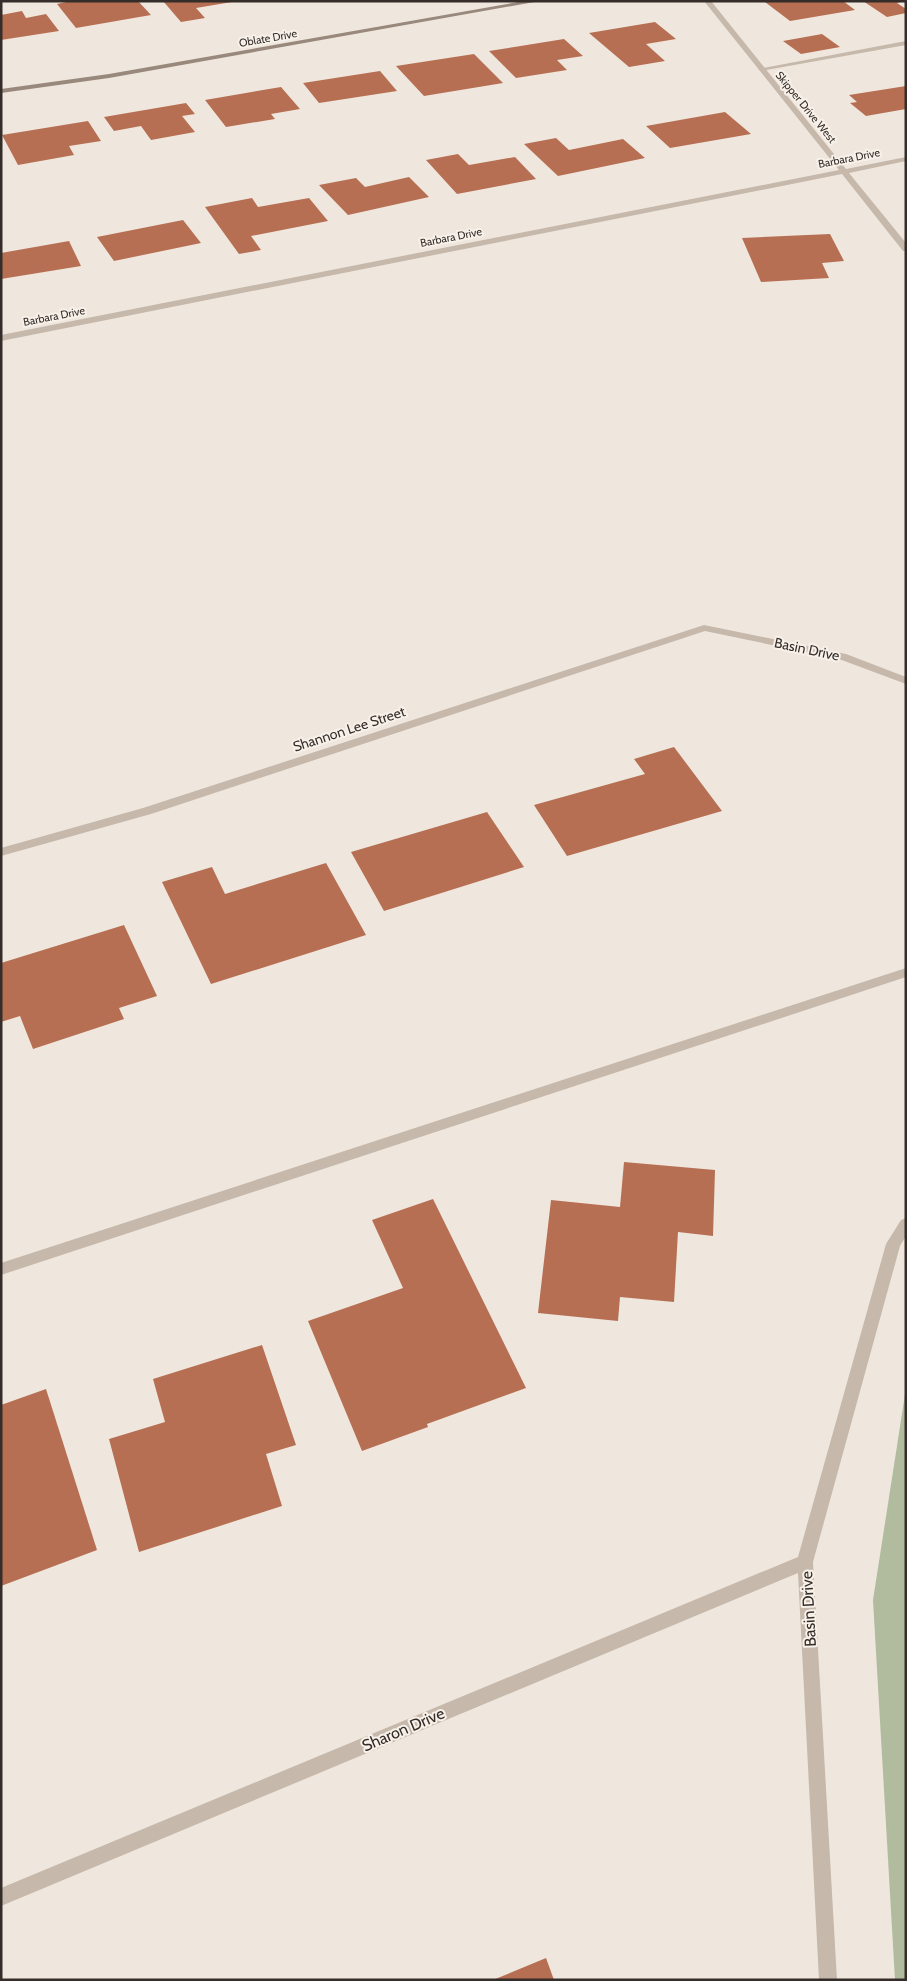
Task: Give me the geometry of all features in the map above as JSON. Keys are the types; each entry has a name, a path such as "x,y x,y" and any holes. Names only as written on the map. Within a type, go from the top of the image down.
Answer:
{"street":[{"name":"Oblate Drive","path":"1,91 118,74 537,1"},
{"name":"Skipper Drive West","path":"707,1 906,249"},
{"path":"761,69 906,43"},
{"name":"Barbara Drive","path":"1,338 906,159"},
{"name":"Basin Drive","path":"704,628 842,656 906,681"},
{"name":"Shannon Lee Street","path":"1,852 147,811 704,628"},
{"path":"1,1269 906,972"},
{"name":"Basin Drive","path":"828,1980 805,1562 893,1244 906,1224"},
{"name":"Sharon Drive","path":"1,1896 805,1562"}],"green space":[{"path":"906,1388 906,1980 895,1980 873,1600"}],"building":[{"path":"71,1 138,1 151,15 76,28 57,4"},
{"path":"163,1 232,2 196,8 205,18 181,22"},
{"path":"843,1 855,10 790,21 765,2"},
{"path":"863,1 904,1 897,3 906,9 906,13 887,17"},
{"path":"22,11 26,18 46,14 59,31 1,40 1,15"},
{"path":"655,22 676,39 646,44 665,61 629,67 589,33"},
{"path":"822,34 840,47 801,54 783,41"},
{"path":"564,39 583,56 557,60 567,70 516,78 489,51"},
{"path":"474,54 503,83 424,96 396,66"},
{"path":"380,71 397,91 319,103 303,83"},
{"path":"906,86 906,109 866,116 850,103 857,102 849,95"},
{"path":"281,87 300,109 271,114 275,119 226,127 205,100"},
{"path":"186,103 195,114 182,116 195,132 151,140 141,126 114,131 104,117"},
{"path":"725,112 751,134 670,148 646,126"},
{"path":"88,121 101,141 69,146 74,155 18,165 2,135"},
{"path":"556,138 569,150 623,139 645,158 558,176 524,144"},
{"path":"458,154 469,165 515,157 536,179 457,194 426,160"},
{"path":"409,177 429,197 348,215 319,185 356,178 365,187"},
{"path":"252,198 258,207 309,198 328,221 251,236 261,250 239,254 205,207"},
{"path":"183,220 201,243 114,261 97,237"},
{"path":"830,234 844,261 822,263 829,278 761,282 742,238"},
{"path":"69,241 81,266 1,279 1,253"},
{"path":"674,747 722,811 567,856 534,805 645,774 634,759"},
{"path":"487,812 524,867 384,911 351,852"},
{"path":"326,863 366,935 211,984 162,882 212,867 225,894"},
{"path":"124,925 157,996 119,1008 124,1019 33,1049 20,1016 1,1022 1,963"},
{"path":"624,1162 715,1170 713,1236 678,1232 674,1302 620,1297 618,1321 538,1313 551,1200 620,1207"},
{"path":"433,1199 526,1388 427,1424 428,1427 362,1451 308,1321 403,1288 372,1220"},
{"path":"262,1345 296,1445 266,1454 282,1506 139,1552 109,1439 165,1422 153,1379"},
{"path":"46,1389 97,1550 1,1586 1,1405"},
{"path":"546,1958 554,1980 493,1980"}]}
